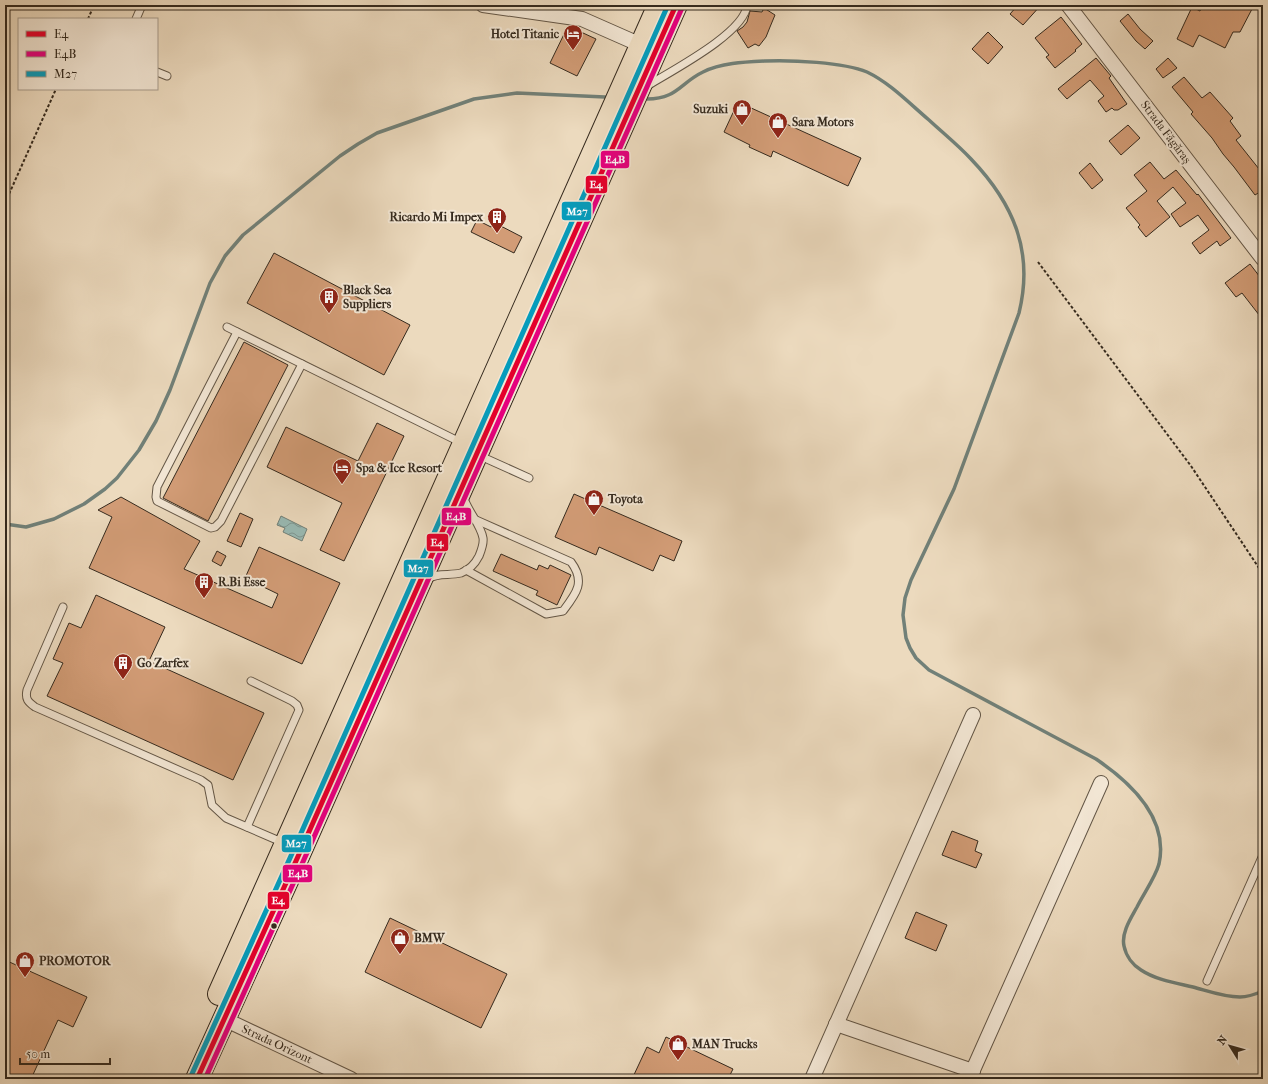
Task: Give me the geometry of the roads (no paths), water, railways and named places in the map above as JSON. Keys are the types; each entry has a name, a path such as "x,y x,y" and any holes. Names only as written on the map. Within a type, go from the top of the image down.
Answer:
{"main road":[{"path":"197,1079 461,490 470,449 659,5"},
{"path":"181,1079 286,844 638,91 676,5"}],"street":[{"path":"483,5 582,19 641,45"},
{"name":"Strada Făgăraș","path":"1073,7 1263,259"},
{"path":"812,1079 973,715"},
{"path":"836,1024 971,1075 1101,783"},
{"name":"Strada Orizont","path":"224,1019 351,1079"}],"lane":[{"path":"136,18 142,5"},
{"path":"638,91 722,39 734,29 747,5"},
{"path":"158,72 167,76"},
{"path":"226,327 529,478"},
{"path":"237,332 157,487 156,492 157,501 211,528 216,528 221,521 302,364"},
{"path":"419,585 434,575 461,573 471,568 478,560 484,539 466,505 461,490"},
{"path":"466,570 546,614 563,611 572,598 579,583 578,572 571,562 474,519"},
{"path":"63,607 27,690 27,699 29,702 35,707 201,780 208,785 212,805 226,818 286,844"},
{"path":"247,827 299,710 297,705 292,701 250,681"},
{"path":"1207,981 1263,855"}],"water":[{"path":"281,516 307,529 302,541 283,532 285,528 277,525"}],"waterway":[{"path":"647,99 657,98 672,93 695,76 710,69 733,64 765,61 802,61 845,66 857,69 867,72 884,82 907,100 966,154 999,193 1017,230 1022,249 1024,270 1023,291 1019,313 954,489 911,580 905,598 903,615 906,638 916,658 929,670 1096,759 1122,779 1134,790 1144,803 1158,831 1161,847 1157,869 1125,931 1123,941 1125,950 1135,966 1160,979 1222,995 1243,997 1263,991"},
{"path":"5,524 26,527 54,519 84,504 105,489 117,478 139,450 156,421 170,390 210,283 225,256 243,235 340,156 377,133 474,99 517,93 605,97"}],"place":[{"name":"Hotel Titanic","path":"573,51"},
{"name":"Suzuki","path":"742,126"},
{"name":"Sara Motors","path":"778,139"},
{"name":"Ricardo Mi Impex","path":"497,234"},
{"name":"Black Sea Suppliers","path":"329,314"},
{"name":"Spa & Ice Resort","path":"342,485"},
{"name":"Toyota","path":"594,516"},
{"name":"R.Bi Esse","path":"204,599"},
{"name":"Go Zarfex","path":"123,680"},
{"name":"BMW","path":"400,955"},
{"name":"PROMOTOR","path":"25,978"},
{"name":"MAN Trucks","path":"678,1061"}]}
